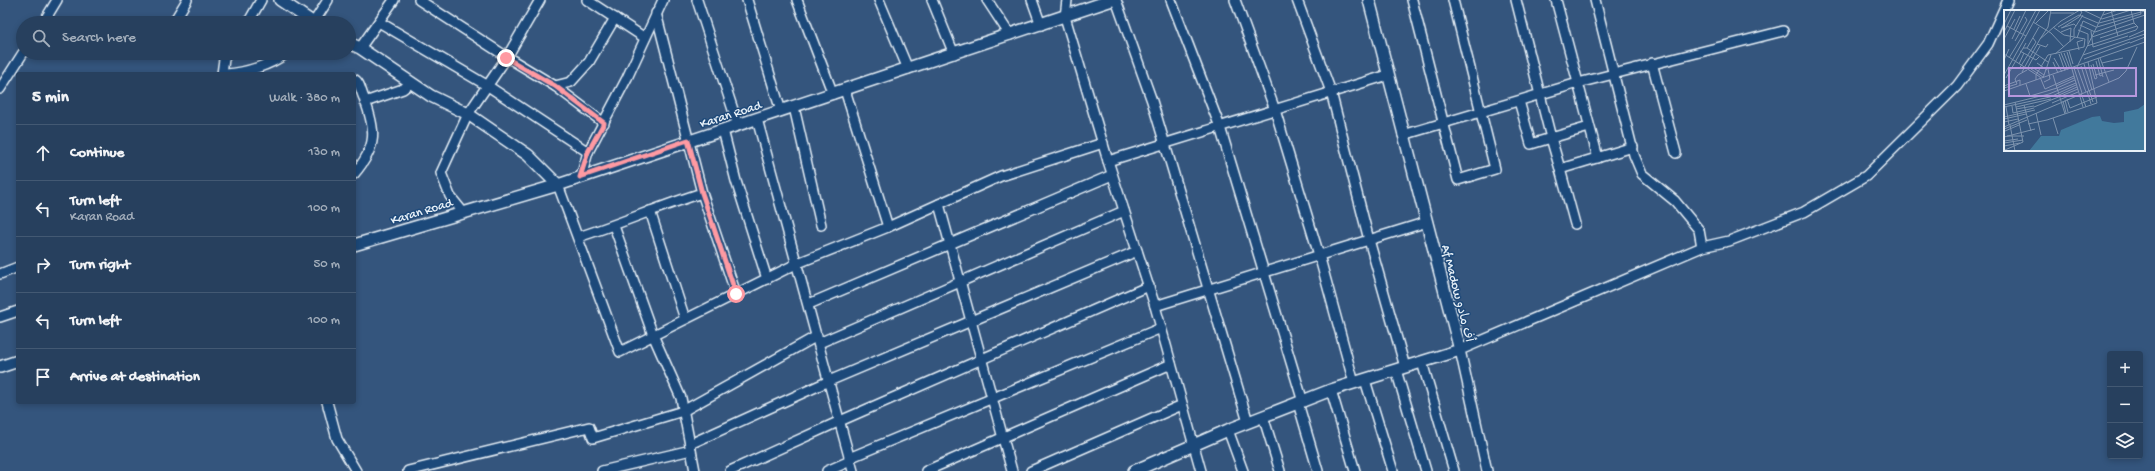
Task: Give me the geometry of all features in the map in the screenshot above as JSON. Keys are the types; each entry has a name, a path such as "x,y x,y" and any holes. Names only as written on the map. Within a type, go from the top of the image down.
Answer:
{"street":[{"path":"47,16 57,0"},
{"path":"177,16 187,0"},
{"path":"252,16 261,0"},
{"path":"280,0 304,16"},
{"path":"318,16 328,0"},
{"path":"360,48 394,0"},
{"path":"419,0 506,58 555,86 604,123"},
{"path":"463,212 450,196 441,173 468,114 506,58 540,0"},
{"path":"587,0 645,38"},
{"path":"580,177 588,152 604,123 663,0"},
{"path":"697,0 738,125"},
{"path":"747,0 781,111"},
{"path":"797,0 833,94"},
{"path":"879,0 908,69"},
{"path":"932,0 954,54"},
{"path":"987,0 1010,35"},
{"path":"1032,0 1041,25"},
{"path":"1067,0 1065,17 1112,174 1155,306 1201,471"},
{"name":"Karan Road","path":"356,244 558,185 688,140 758,119 1112,0"},
{"path":"1116,0 1152,101 1248,422"},
{"path":"1172,0 1220,127 1264,272 1318,471"},
{"path":"1235,0 1275,110 1319,256 1354,383"},
{"path":"1297,0 1331,92 1426,471"},
{"name":"Af Madow أف مادو","path":"1134,471 1228,430 1331,390 1460,350 1369,0"},
{"path":"1412,0 1458,180 1495,169 1453,0"},
{"path":"1516,0 1551,138 1575,224"},
{"path":"1556,0 1598,158"},
{"path":"1595,0 1634,155 1642,174 1675,201 1699,230 1702,247"},
{"path":"1487,471 1460,350 1702,247 1729,241 1804,212 1866,176 1957,86 1988,44 2008,0"},
{"path":"656,12 702,193 736,294"},
{"path":"555,86 571,82 589,62 615,18"},
{"path":"379,22 488,86 588,152"},
{"path":"1403,135 1613,73 1783,31"},
{"path":"356,46 430,96 468,114 528,155 558,185 620,352 798,263 888,227 1001,176 1103,143"},
{"path":"0,89 19,60"},
{"path":"222,72 224,60"},
{"path":"240,72 276,60"},
{"path":"1652,63 1676,153"},
{"path":"1108,161 1388,74"},
{"path":"356,80 372,120 374,137 369,152 356,171"},
{"path":"366,102 403,89 411,83"},
{"path":"844,90 888,227"},
{"path":"1519,101 1531,144 1589,127"},
{"path":"794,106 822,225"},
{"path":"758,119 779,203 798,263 853,471"},
{"path":"723,130 736,181 767,279"},
{"path":"1560,169 1633,147"},
{"path":"809,304 1112,174"},
{"path":"578,237 614,226 650,211 702,193"},
{"path":"939,204 1012,471"},
{"path":"650,211 686,319"},
{"path":"408,471 589,427 593,438 684,411 818,340 960,282 1124,211"},
{"path":"1155,306 1426,222"},
{"path":"614,226 653,335 681,398 695,471"},
{"path":"602,471 690,447 829,381 1137,251"},
{"path":"0,274 16,268"},
{"path":"730,471 840,421 1149,286"},
{"path":"0,317 16,311"},
{"path":"827,471 850,459 992,398 1161,328"},
{"path":"0,367 16,362"},
{"path":"1422,362 1454,471"},
{"path":"926,471 1171,364"},
{"path":"1365,380 1392,471"},
{"path":"1331,390 1355,471"},
{"path":"328,404 337,439 356,471"},
{"path":"1031,471 1182,405"},
{"path":"1263,416 1280,471"},
{"path":"1228,430 1243,471"}],"route":[{"path":"506,58 555,86 604,123 588,152 580,177 688,140 702,193 736,294"}]}
